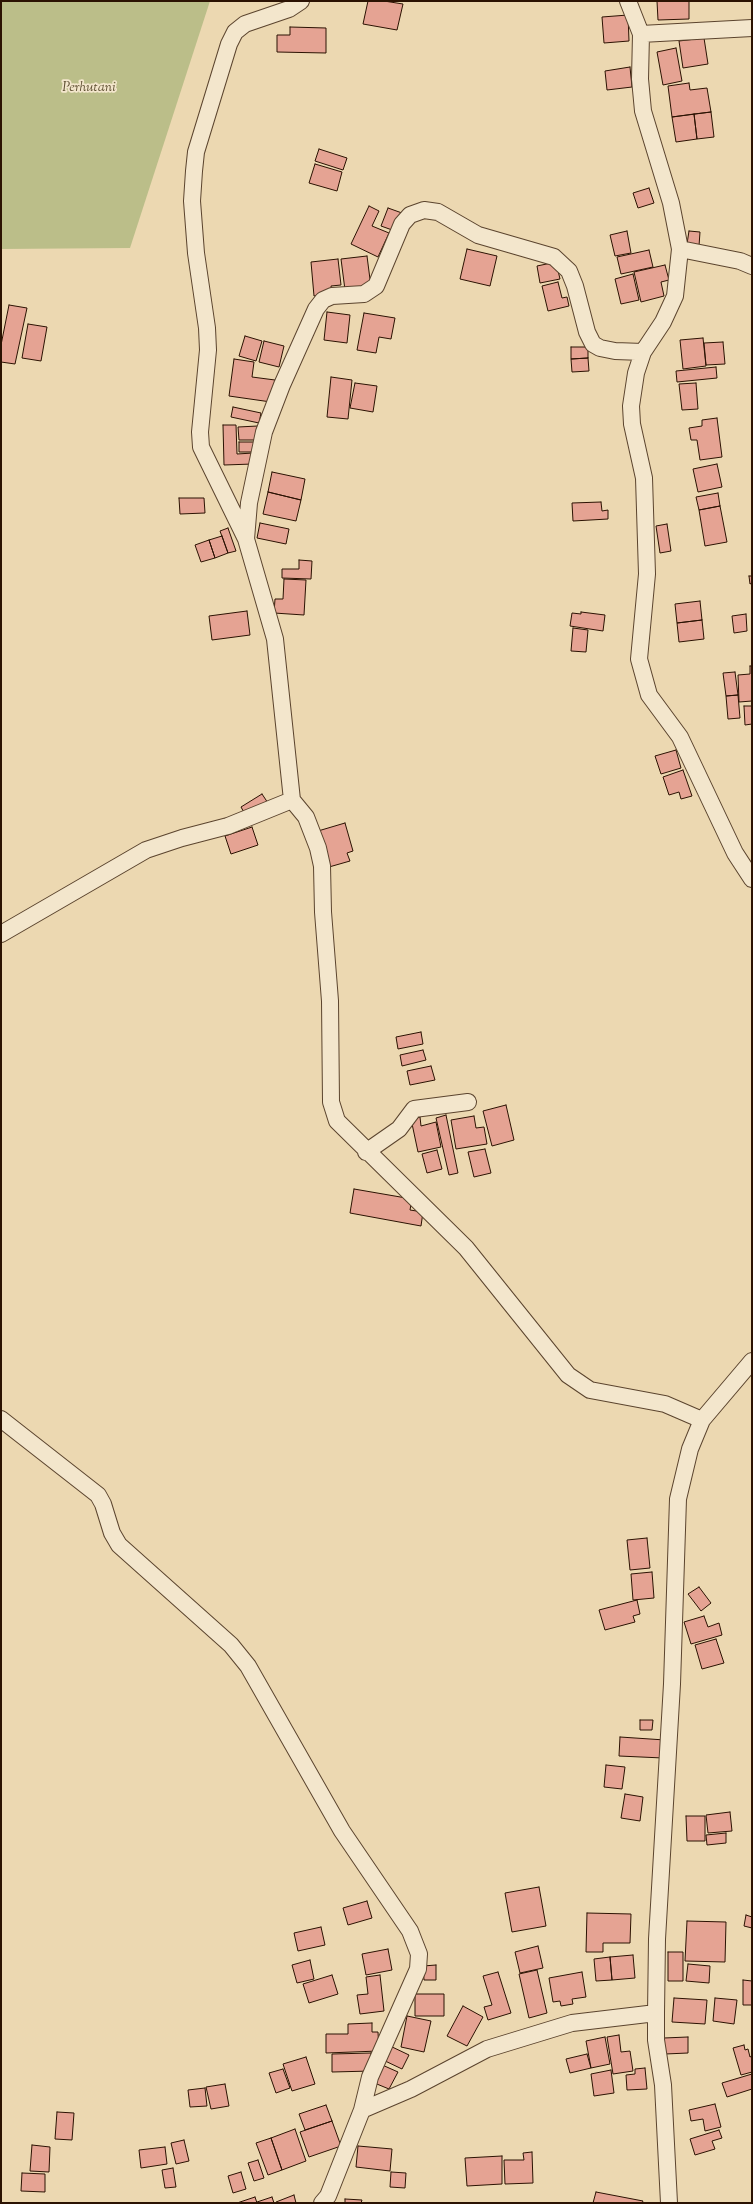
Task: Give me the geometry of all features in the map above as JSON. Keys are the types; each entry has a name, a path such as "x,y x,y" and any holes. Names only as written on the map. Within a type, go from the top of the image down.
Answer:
{"street":[{"path":"301,1 289,9 245,24 235,32 229,44 196,152 192,201 196,254 207,328 208,350 200,432 201,448 246,538 274,639 292,800 306,818 318,848 322,866 323,912 330,1002 331,1102 337,1121 366,1152 396,1178 466,1248 568,1375 590,1390 665,1404 702,1420"},
{"path":"628,1 641,34 640,79 643,111 671,203 680,250 675,296 663,322 644,352 636,373 631,406 632,424 644,478 647,574 639,659 649,695 680,737 735,853 752,879"},
{"path":"641,34 752,28"},
{"path":"246,538 249,503 264,432 282,385 316,309 323,300 332,296 364,294 376,286 402,224 410,215 424,210 438,212 478,234 554,257 569,271 575,286 587,332 593,344 600,348 614,351 644,352"},
{"path":"680,250 740,261 752,266"},
{"path":"1,934 146,850 235,823 292,800"},
{"path":"366,1152 399,1129 414,1109 468,1102"},
{"path":"669,2203 663,2085 656,2040 656,2013 657,1939 672,1684 678,1498 690,1449 702,1420 752,1360"},
{"path":"1,1419 98,1495 103,1504 112,1533 119,1545 231,1645 248,1666 342,1831 410,1931 419,1954 418,1969 370,2077 362,2110 328,2196 322,2203"},
{"path":"362,2110 411,2089 487,2049 572,2023 656,2013"}],"green space":[{"name":"Perhutani","path":"1,1 210,1 130,248 1,249"}],"building":[{"path":"368,1 384,1 403,4 397,30 363,24"},
{"path":"657,1 689,1 689,19 658,20"},
{"path":"628,15 629,41 604,43 602,17"},
{"path":"290,27 326,28 326,53 277,52 277,35 290,35"},
{"path":"704,38 708,64 683,68 679,41"},
{"path":"676,48 682,81 663,85 657,52"},
{"path":"630,67 632,87 607,90 605,71"},
{"path":"689,83 690,90 707,88 711,112 672,117 668,86"},
{"path":"711,112 714,137 697,139 694,114"},
{"path":"694,114 697,139 676,142 672,117"},
{"path":"319,149 347,158 343,170 315,161"},
{"path":"315,164 342,172 337,191 309,183"},
{"path":"649,188 654,203 638,208 633,193"},
{"path":"369,206 379,211 372,226 389,233 378,257 351,244"},
{"path":"388,208 402,213 395,231 381,226"},
{"path":"627,231 631,253 615,256 610,235"},
{"path":"689,231 700,232 699,246 687,244"},
{"path":"467,249 497,256 490,286 460,279"},
{"path":"649,250 653,267 621,274 617,257"},
{"path":"367,256 371,287 345,290 341,259"},
{"path":"338,259 341,285 331,286 332,294 314,296 311,262"},
{"path":"556,262 560,279 540,283 537,266"},
{"path":"665,265 669,280 661,282 664,296 641,302 634,272"},
{"path":"633,274 639,300 621,304 615,279"},
{"path":"558,282 562,298 567,297 569,306 548,311 542,286"},
{"path":"9,305 27,308 15,364 1,362 1,345"},
{"path":"327,312 350,315 347,343 324,340"},
{"path":"364,313 395,318 391,339 379,337 376,353 357,350"},
{"path":"28,324 47,327 41,361 22,358"},
{"path":"245,336 262,341 256,361 239,356"},
{"path":"703,338 706,366 683,369 680,340"},
{"path":"264,341 284,346 279,367 259,362"},
{"path":"723,342 725,364 706,365 704,343"},
{"path":"571,347 588,347 588,358 571,359"},
{"path":"588,358 589,371 572,372 571,359"},
{"path":"234,359 254,362 252,377 275,380 271,402 229,396"},
{"path":"716,367 717,378 677,382 676,371"},
{"path":"331,377 352,380 348,419 327,417"},
{"path":"355,383 377,386 373,412 350,408"},
{"path":"696,383 698,409 682,410 679,384"},
{"path":"233,407 261,413 259,423 231,417"},
{"path":"717,418 722,457 700,460 697,440 691,440 689,428 702,426 702,420"},
{"path":"223,425 236,425 237,454 253,453 253,464 224,465"},
{"path":"258,426 258,440 239,440 238,427"},
{"path":"239,442 258,442 258,452 239,452"},
{"path":"717,464 722,487 698,492 693,469"},
{"path":"272,472 305,479 301,500 268,492"},
{"path":"268,492 301,500 296,521 263,514"},
{"path":"718,493 720,506 699,510 696,497"},
{"path":"179,498 204,498 205,513 180,514"},
{"path":"601,502 602,511 608,510 608,519 573,521 572,503"},
{"path":"720,506 727,542 705,546 699,510"},
{"path":"260,523 289,529 286,544 257,538"},
{"path":"667,524 671,551 660,553 656,526"},
{"path":"228,528 236,551 228,553 220,531"},
{"path":"222,536 228,553 215,558 209,540"},
{"path":"209,540 215,558 201,562 195,545"},
{"path":"299,560 312,561 311,579 282,578 282,569 299,569"},
{"path":"749,576 752,576 752,583 750,584"},
{"path":"284,579 306,580 304,615 274,613 275,599 283,599"},
{"path":"700,601 702,620 677,623 675,604"},
{"path":"247,611 250,635 212,640 209,616"},
{"path":"581,612 605,615 603,631 570,626 572,613 581,614"},
{"path":"746,614 747,631 734,633 732,616"},
{"path":"702,620 704,639 679,642 677,623"},
{"path":"573,628 588,630 586,652 571,651"},
{"path":"750,666 752,666 752,701 739,702 738,675 750,674"},
{"path":"735,672 738,695 726,696 723,673"},
{"path":"738,695 740,718 728,719 726,696"},
{"path":"744,706 752,706 752,724 745,725"},
{"path":"676,750 681,768 661,774 655,756"},
{"path":"683,770 692,796 681,799 679,792 669,795 663,777"},
{"path":"262,794 268,803 246,816 241,807"},
{"path":"345,823 353,851 347,853 350,861 329,867 318,831"},
{"path":"252,827 258,845 231,854 225,836"},
{"path":"421,1032 423,1044 398,1049 396,1037"},
{"path":"423,1050 426,1060 402,1066 400,1055"},
{"path":"431,1066 435,1080 410,1085 407,1071"},
{"path":"506,1105 514,1140 492,1146 483,1111"},
{"path":"446,1115 458,1173 449,1175 436,1118"},
{"path":"474,1116 476,1128 484,1127 487,1144 456,1149 451,1120"},
{"path":"420,1117 421,1126 436,1122 441,1147 418,1152 411,1119"},
{"path":"485,1149 491,1173 474,1177 468,1152"},
{"path":"437,1150 442,1169 427,1173 422,1154"},
{"path":"354,1189 412,1199 410,1210 423,1212 421,1226 350,1213"},
{"path":"647,1538 650,1568 630,1570 627,1540"},
{"path":"652,1572 654,1598 633,1600 631,1574"},
{"path":"699,1587 711,1603 701,1611 688,1594"},
{"path":"637,1600 640,1614 633,1616 635,1622 605,1630 599,1610"},
{"path":"704,1616 708,1627 719,1623 722,1635 691,1644 684,1622"},
{"path":"716,1639 724,1663 702,1669 695,1645"},
{"path":"640,1720 653,1720 652,1730 640,1730"},
{"path":"620,1737 665,1740 663,1758 619,1756"},
{"path":"606,1765 625,1767 622,1789 604,1787"},
{"path":"625,1794 643,1797 640,1821 621,1818"},
{"path":"730,1812 732,1831 708,1833 706,1815"},
{"path":"686,1816 705,1816 705,1841 687,1841"},
{"path":"726,1833 726,1843 707,1845 706,1835"},
{"path":"539,1887 546,1926 512,1932 505,1893"},
{"path":"367,1901 372,1918 348,1925 343,1908"},
{"path":"587,1913 631,1914 630,1943 603,1943 603,1952 586,1952"},
{"path":"746,1915 752,1917 752,1928 744,1926"},
{"path":"687,1921 726,1922 725,1962 685,1961"},
{"path":"321,1927 325,1945 298,1951 294,1933"},
{"path":"538,1946 543,1968 520,1973 515,1952"},
{"path":"388,1949 392,1970 366,1975 362,1954"},
{"path":"668,1952 683,1952 683,1981 668,1981"},
{"path":"633,1955 635,1978 612,1980 610,1957"},
{"path":"610,1957 612,1980 596,1981 594,1959"},
{"path":"310,1960 314,1979 297,1983 292,1965"},
{"path":"688,1964 710,1966 709,1983 686,1981"},
{"path":"436,1965 436,1980 424,1980 423,1966"},
{"path":"537,1970 547,2013 529,2018 519,1974"},
{"path":"498,1972 511,2013 488,2020 484,2007 492,2005 483,1976"},
{"path":"582,1972 586,1997 572,1999 573,2004 561,2006 560,2001 553,2002 549,1978"},
{"path":"332,1975 338,1994 309,2003 303,1984"},
{"path":"380,1975 384,2011 360,2014 357,1995 368,1994 366,1977"},
{"path":"743,1980 752,1981 752,2005 743,2005"},
{"path":"415,1994 444,1994 444,2016 415,2016"},
{"path":"674,1998 707,2000 705,2024 672,2022"},
{"path":"715,1998 737,2000 734,2024 713,2021"},
{"path":"463,2006 483,2017 467,2046 447,2036"},
{"path":"407,2016 431,2021 424,2052 401,2047"},
{"path":"372,2023 372,2032 378,2032 379,2051 326,2053 326,2034 348,2034 348,2024"},
{"path":"619,2035 621,2052 630,2051 633,2071 613,2074 607,2037"},
{"path":"605,2037 610,2064 591,2068 586,2041"},
{"path":"688,2037 688,2053 665,2054 664,2038"},
{"path":"388,2045 409,2055 402,2069 381,2059"},
{"path":"744,2045 745,2050 748,2049 750,2057 752,2056 752,2072 741,2075 733,2048"},
{"path":"371,2053 372,2071 332,2072 332,2054"},
{"path":"587,2054 591,2068 570,2073 566,2059"},
{"path":"306,2057 315,2084 292,2091 283,2064"},
{"path":"380,2064 398,2072 389,2089 372,2082"},
{"path":"645,2068 647,2089 627,2090 626,2075 635,2074 635,2069"},
{"path":"283,2069 290,2088 276,2093 269,2073"},
{"path":"611,2070 614,2093 594,2096 591,2074"},
{"path":"752,2074 752,2089 727,2097 722,2083"},
{"path":"225,2084 229,2106 211,2109 206,2087"},
{"path":"205,2088 207,2106 190,2107 188,2090"},
{"path":"715,2104 721,2127 705,2131 703,2119 691,2121 689,2110"},
{"path":"326,2105 332,2121 305,2130 299,2114"},
{"path":"57,2112 74,2113 72,2140 55,2139"},
{"path":"332,2121 341,2146 309,2157 300,2132"},
{"path":"295,2129 306,2161 282,2170 271,2138"},
{"path":"719,2130 722,2138 712,2141 715,2149 695,2155 690,2139"},
{"path":"271,2138 282,2170 268,2175 256,2143"},
{"path":"184,2140 189,2161 176,2164 171,2143"},
{"path":"32,2145 50,2147 49,2172 30,2171"},
{"path":"358,2146 392,2149 390,2171 356,2167"},
{"path":"165,2147 167,2164 141,2168 139,2150"},
{"path":"532,2152 533,2183 505,2184 504,2160 524,2160 523,2153"},
{"path":"502,2156 502,2184 467,2186 465,2158"},
{"path":"258,2160 264,2178 254,2181 248,2163"},
{"path":"173,2168 176,2187 165,2188 162,2170"},
{"path":"241,2172 246,2189 233,2193 228,2176"},
{"path":"391,2172 406,2173 405,2188 390,2187"},
{"path":"22,2173 45,2174 45,2192 21,2191"},
{"path":"596,2192 643,2201 642,2203 593,2203"},
{"path":"294,2195 296,2203 276,2203 276,2202"},
{"path":"255,2197 257,2203 237,2203"},
{"path":"272,2197 274,2203 257,2203 257,2202"},
{"path":"345,2199 362,2200 361,2203 345,2203"}]}
